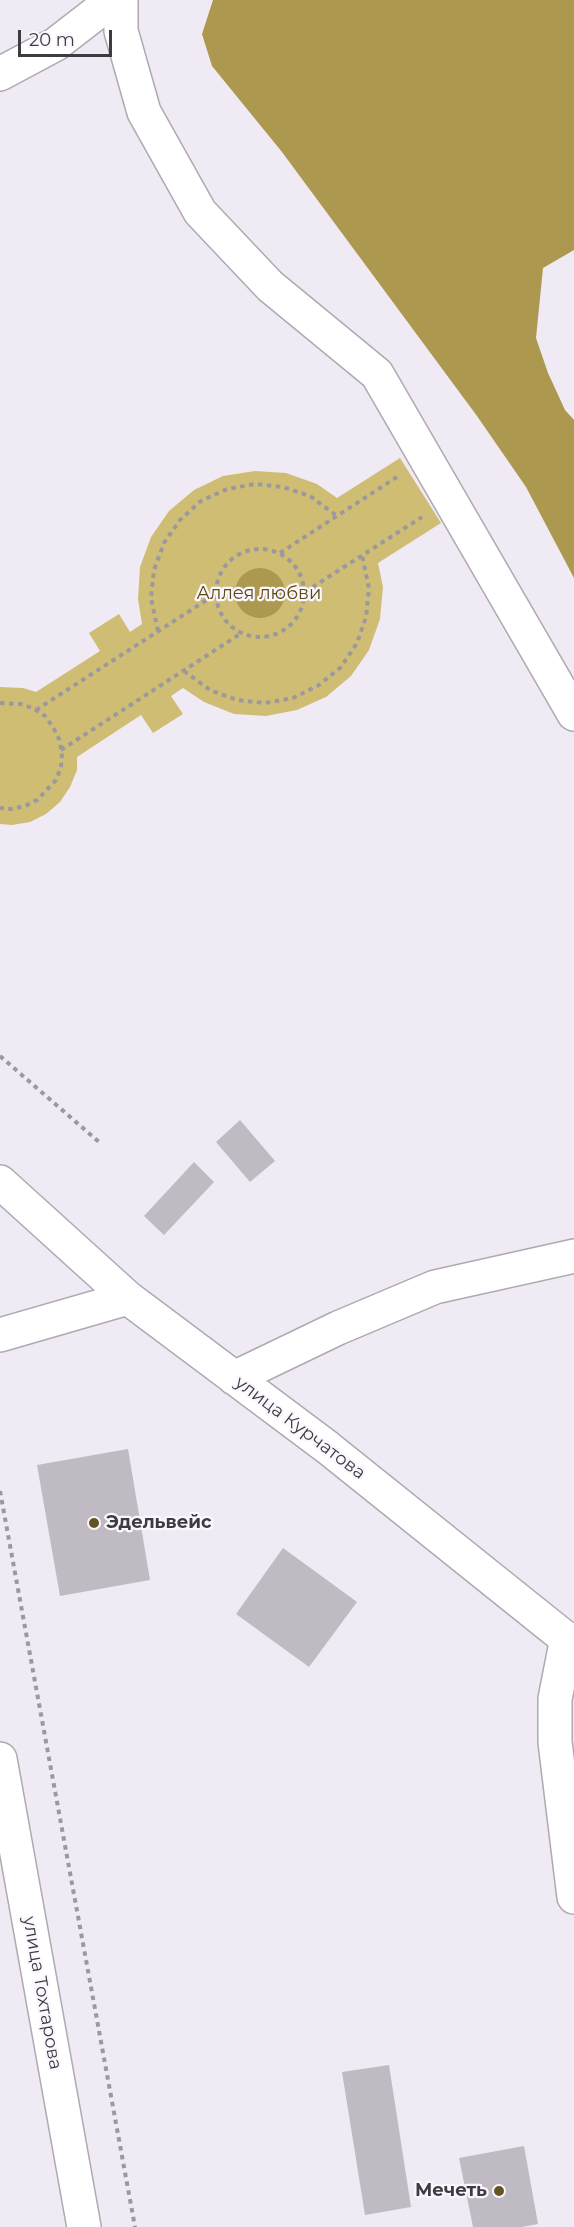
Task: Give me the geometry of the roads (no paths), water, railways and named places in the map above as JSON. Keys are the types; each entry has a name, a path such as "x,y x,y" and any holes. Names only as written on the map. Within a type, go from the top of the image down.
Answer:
{"street":[{"path":"0,74 56,44 113,0"},
{"path":"121,0 121,31 144,112 200,212 270,286 377,374 574,714"},
{"name":"улица Курчатова","path":"0,1182 128,1298 327,1448 570,1641"},
{"path":"234,1378 338,1328 435,1287 574,1256"},
{"path":"0,1335 128,1298"},
{"path":"570,1641 555,1699 555,1742 574,1897"},
{"name":"улица Тохтарова","path":"0,1759 84,2227"}],"place":[{"name":"Эдельвейс","path":"94,1523"},
{"name":"Мечеть","path":"499,2191"}],"park label":[{"name":"Аллея любви","path":"259,594"}]}
